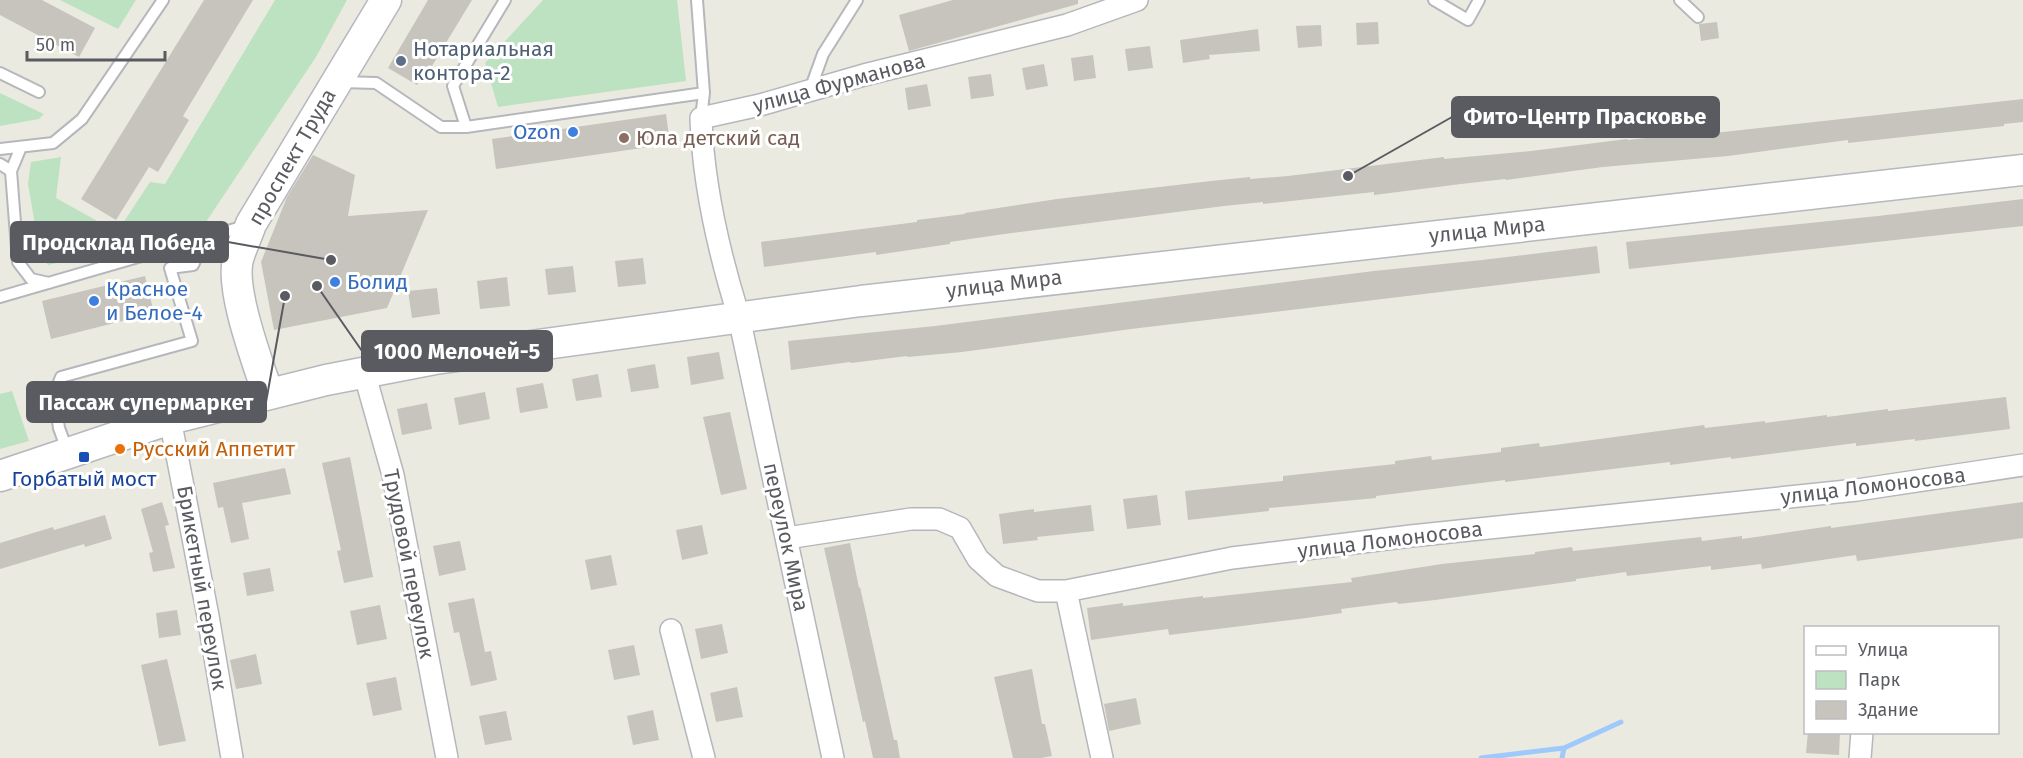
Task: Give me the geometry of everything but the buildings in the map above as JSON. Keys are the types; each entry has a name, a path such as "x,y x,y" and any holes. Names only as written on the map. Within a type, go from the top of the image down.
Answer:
{"main road":[{"name":"проспект Труда","path":"268,394 246,326 237,282 237,261 251,224 386,0"},
{"name":"улица Мира","path":"0,476 170,419 364,372 435,359 739,316 2023,170"}],"street":[{"name":"улица Фурманова","path":"701,118 1067,25 1124,2"},
{"path":"701,118 702,148 724,267 739,316"},
{"name":"переулок Мира","path":"739,316 834,758"},
{"name":"Трудовой переулок","path":"364,372 393,475 447,758"},
{"name":"Брикетный переулок","path":"170,419 208,616 232,758"},
{"name":"улица Ломоносова","path":"787,538 911,519 939,519 960,528 978,559 997,576 1038,591 1066,591 1232,558 1411,536 1857,490 2023,465"},
{"path":"1066,591 1102,758"},
{"path":"670,630 704,758"},
{"path":"1860,758 1862,734"}],"lane":[{"path":"0,149 53,143 82,119 163,0"},
{"path":"466,127 453,86 504,0"},
{"path":"697,0 704,93 701,118"},
{"path":"809,92 823,54 857,0"},
{"path":"1434,0 1468,20 1479,0"},
{"path":"1680,0 1698,17"},
{"path":"0,73 39,92"},
{"path":"336,81 376,83 441,127 466,127 704,93"},
{"path":"21,147 11,171 18,262 31,279 49,283"},
{"path":"0,164 11,171"},
{"path":"0,297 251,224"},
{"path":"68,454 59,428 54,395 61,376 192,341 170,268 193,265 206,237"}],"green space":[{"path":"60,0 136,0 118,29"},
{"path":"275,0 347,0 316,57 200,231 48,265 36,252 34,219 28,184 31,162 61,157 56,198 117,232 150,182 165,184"},
{"path":"543,0 677,0 686,81 498,107 485,63"},
{"path":"0,93 44,114 39,119 0,126"},
{"path":"12,391 29,441 0,449 0,394"}],"waterway":[{"path":"1481,758 1564,748 1621,722"},
{"path":"1562,758 1564,748"}],"place":[{"name":"Нотариальная контора-2","path":"401,61"},
{"name":"Ozon","path":"573,132"},
{"name":"Юла детский сад","path":"624,138"},
{"name":"Фито-Центр Прасковье","path":"1348,176"},
{"name":"Продсклад Победа","path":"331,260"},
{"name":"Болид","path":"335,282"},
{"name":"1000 Мелочей-5","path":"317,286"},
{"name":"Пассаж супермаркет","path":"285,296"},
{"name":"Красное и Белое-4","path":"94,301"},
{"name":"Русский Аппетит","path":"120,449"},
{"name":"Горбатый мост","path":"84,457"}]}
